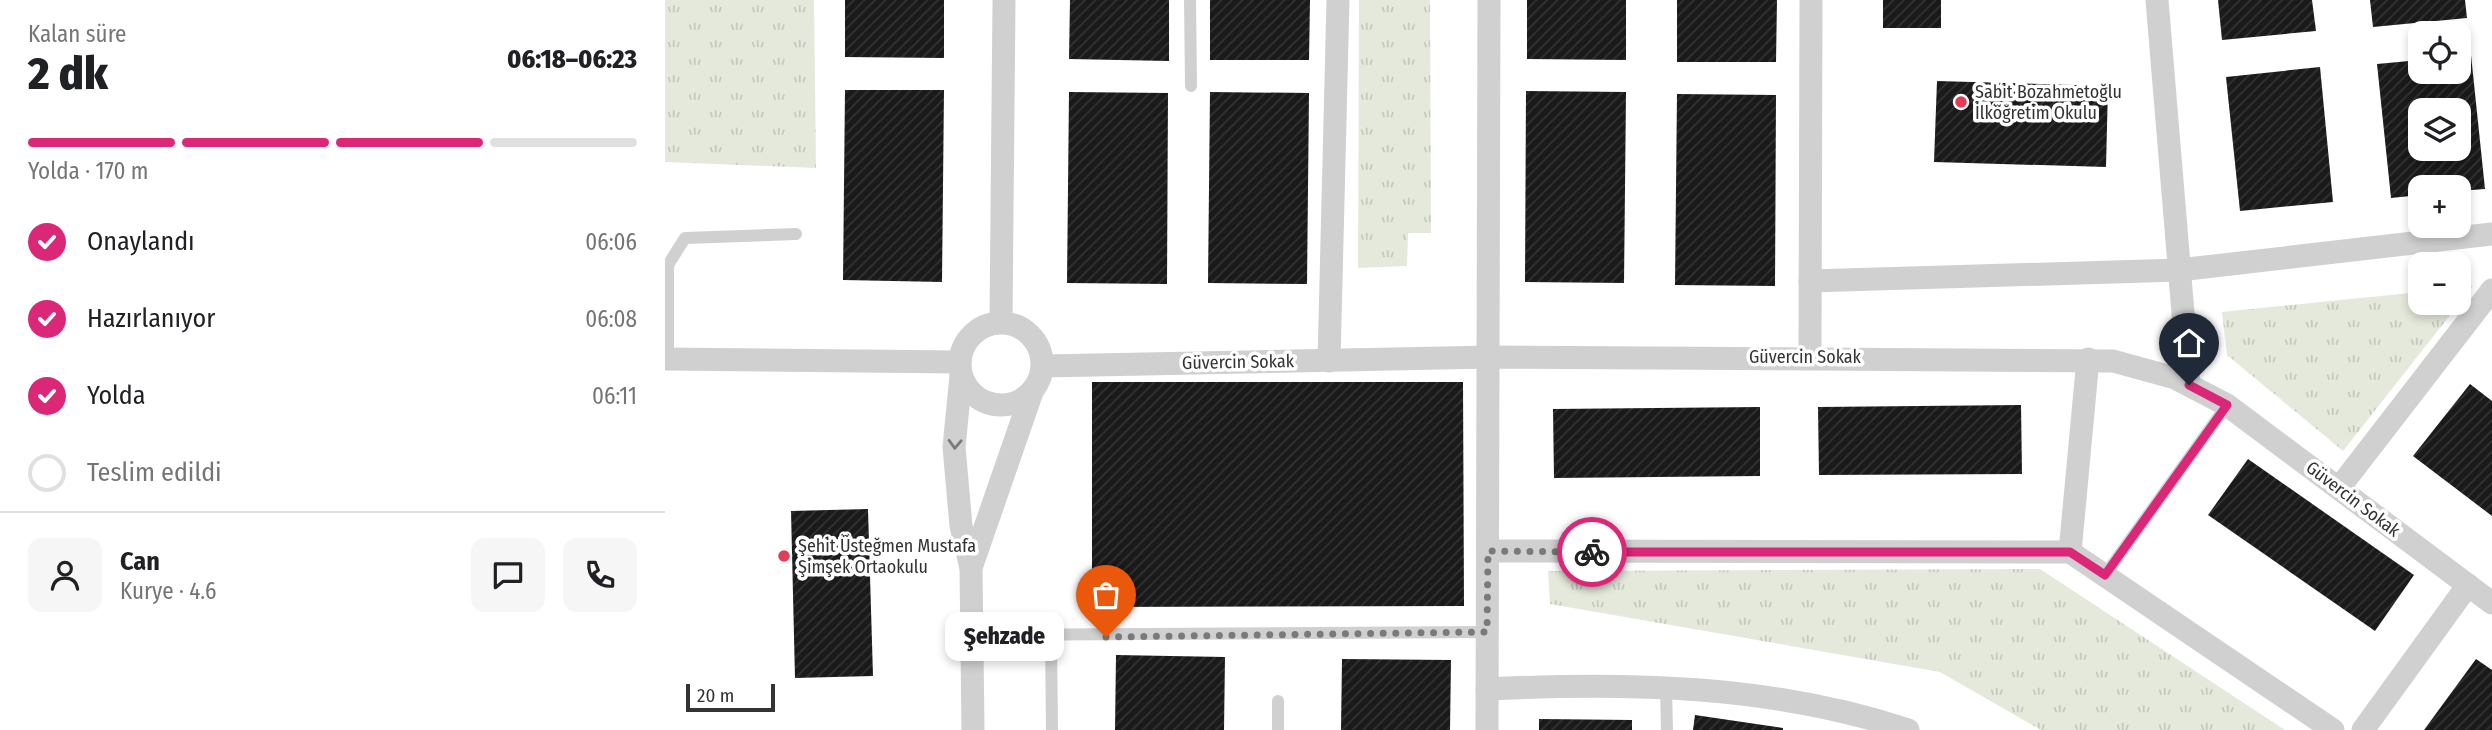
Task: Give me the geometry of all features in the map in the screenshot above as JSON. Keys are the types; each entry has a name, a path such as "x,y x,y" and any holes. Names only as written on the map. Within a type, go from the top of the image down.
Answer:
{"street":[{"path":"1001,323 1004,0"},
{"path":"1329,361 1338,0"},
{"path":"1487,730 1489,0"},
{"path":"1810,357 1811,0"},
{"path":"2157,0 2189,385"},
{"path":"1810,281 2179,270 2492,234"},
{"path":"2339,488 2492,290"},
{"path":"971,568 1043,366 1041,351 1034,338 1024,329 1001,323 982,327 971,336 963,348 955,423 955,483 971,568 973,730"},
{"name":"Güvercin Sokak","path":"1043,366 1490,358 2088,359 2147,369 2189,385 2227,405 2492,603"},
{"path":"666,359 960,369"},
{"path":"2070,552 2088,359"},
{"path":"960,369 979,399 992,404 1020,401 1032,392"},
{"path":"1488,551 2070,552 2333,730"},
{"path":"2363,730 2468,585"},
{"path":"1487,688 1667,687 1781,699 1908,730"}],"lane":[{"path":"1190,0 1191,86"},
{"path":"666,359 669,265 685,238 796,234"},
{"path":"2105,575 2227,405"},
{"path":"972,635 1051,637 1487,632"},
{"path":"1051,637 1052,730"},
{"path":"1667,687 1667,730"},
{"path":"1277,701 1278,730"}],"green space":[{"path":"665,0 814,0 816,168 665,162"},
{"path":"1359,0 1430,0 1431,233 1408,233 1407,266 1358,268"},
{"path":"2408,293 2408,315 2450,315 2343,451 2227,355 2222,312"},
{"path":"2040,569 2285,730 2041,730 1940,672 1550,604 1548,571"}],"building":[{"path":"845,0 944,0 944,58 845,57"},
{"path":"1070,0 1169,0 1169,61 1069,59"},
{"path":"1210,0 1310,0 1309,60 1210,60"},
{"path":"1527,0 1626,0 1626,60 1527,59"},
{"path":"1677,0 1777,0 1776,62 1677,62"},
{"path":"1883,0 1941,0 1941,28 1883,28"},
{"path":"2218,0 2312,0 2316,31 2222,40"},
{"path":"2370,0 2465,0 2467,18 2408,21 2408,24 2373,27"},
{"path":"2471,55 2485,189 2471,190 2471,175 2408,175 2408,196 2391,198 2377,64 2408,61 2408,84 2471,84"},
{"path":"2320,67 2333,202 2240,211 2226,77"},
{"path":"1937,81 2108,86 2106,167 1934,162"},
{"path":"845,90 944,90 942,282 843,280"},
{"path":"1526,91 1626,92 1624,283 1525,282"},
{"path":"1069,92 1168,93 1167,284 1067,283"},
{"path":"1210,92 1309,93 1307,284 1208,283"},
{"path":"1677,94 1776,95 1775,286 1675,285"},
{"path":"1092,382 1463,382 1464,606 1092,607"},
{"path":"2470,384 2492,401 2492,516 2413,456"},
{"path":"2021,405 2022,474 1819,475 1818,407"},
{"path":"1760,407 1760,476 1554,478 1553,409"},
{"path":"2248,459 2414,575 2375,631 2208,515"},
{"path":"868,509 873,676 795,678 791,511"},
{"path":"1116,655 1225,657 1224,730 1115,730"},
{"path":"1342,659 1451,660 1450,730 1341,730"},
{"path":"2476,659 2492,670 2492,730 2424,730"},
{"path":"1695,715 1783,728 1783,730 1693,730"},
{"path":"1539,719 1632,720 1632,730 1539,730"}],"way so far":[{"path":"1106,637 1487,632 1488,551 1592,552"}],"place":[{"name":"Sabit Bozahmetoğlu İlköğretim Okulu","path":"1961,102"},
{"name":"Şehit Üsteğmen Mustafa Şimşek Ortaokulu","path":"784,556"},
{"name":"Şehzade","path":"1106,637"}],"route":[{"path":"1592,552 2070,552 2105,575 2227,405 2189,385"}]}
